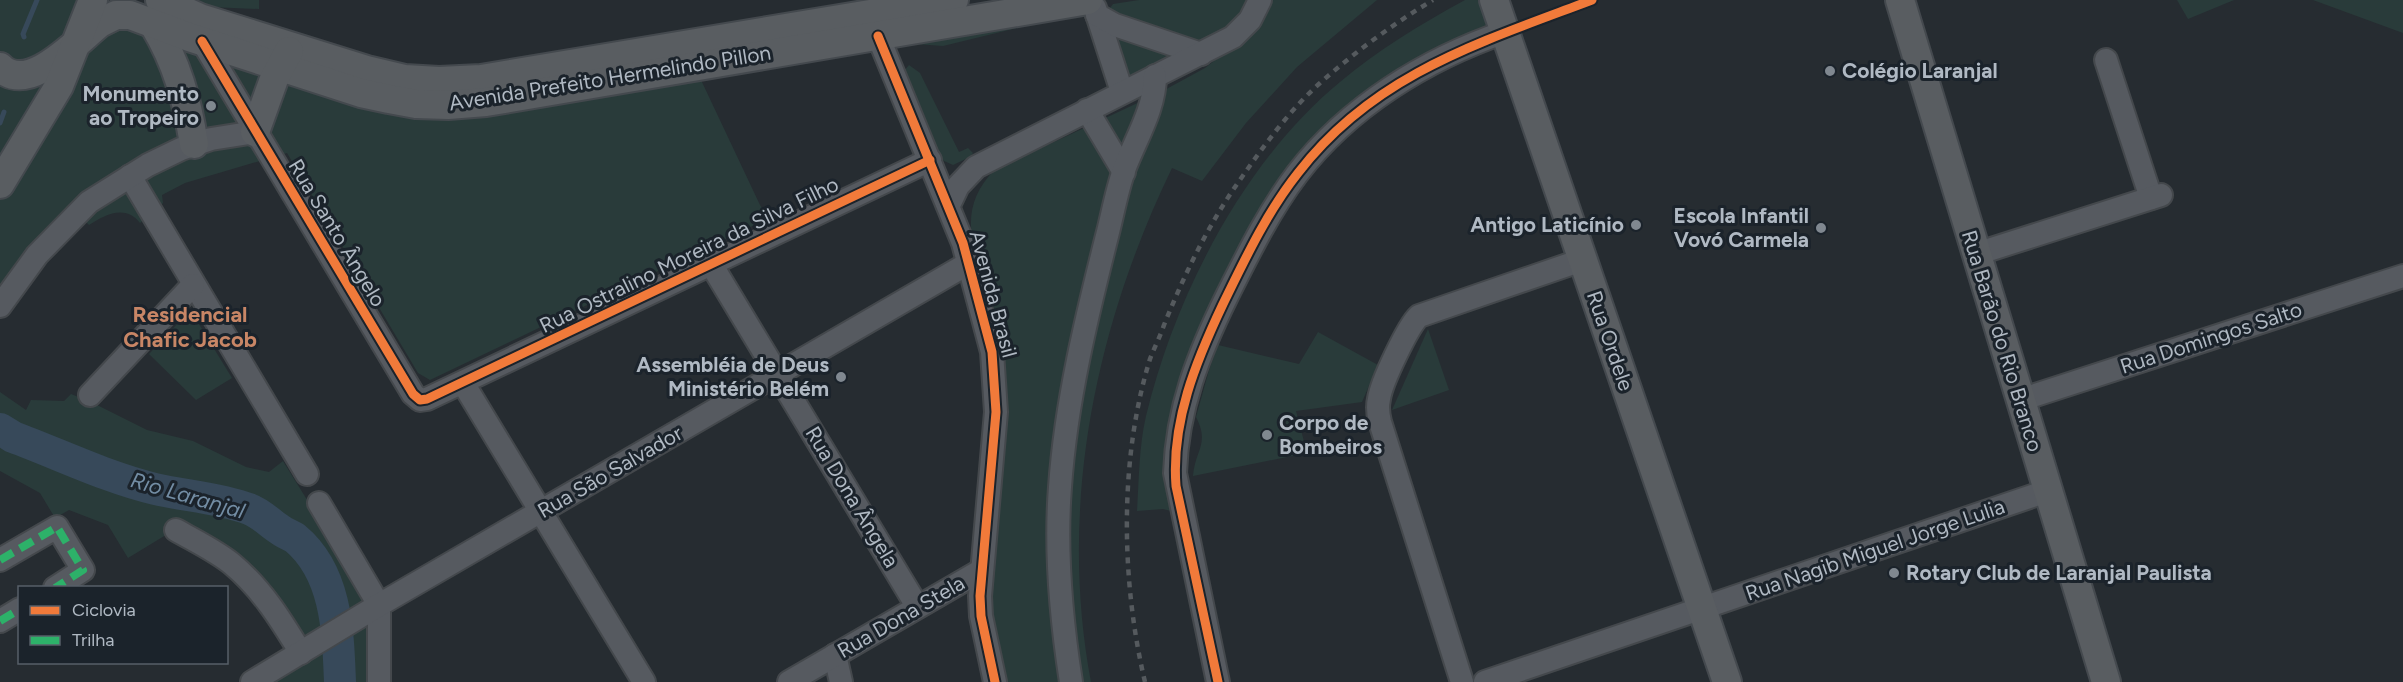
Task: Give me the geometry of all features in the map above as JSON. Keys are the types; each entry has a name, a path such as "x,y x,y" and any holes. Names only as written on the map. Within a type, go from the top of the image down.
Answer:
{"main road":[{"path":"0,184 52,99 93,0"},
{"name":"Rua Ordele","path":"1494,0 1727,682"},
{"name":"Rua Barão do Rio Branco","path":"1900,0 2106,682"},
{"name":"Avenida Prefeito Hermelindo Pillon","path":"0,68 12,76 30,75 47,66 100,22 116,15 157,12 200,18 285,57 314,78 362,93 416,104 460,92 590,73 876,24 960,7 1093,5"},
{"path":"157,12 186,98 194,144"},
{"name":"Avenida Prefeito Hermelindo Pillon","path":"157,12 202,41 367,70 460,92"},
{"path":"255,132 265,100 285,57"},
{"path":"255,132 282,99 314,78"}],"street":[{"path":"949,205 958,186 976,166 1201,54 1240,32 1254,14 1260,0"},
{"path":"1093,5 1115,26 1201,54"},
{"path":"1093,5 1122,92"},
{"name":"Avenida Brasil","path":"876,24 949,205 969,263 992,352 996,412 982,570 981,616 995,682"},
{"path":"1218,682 1175,473 1177,443 1184,406 1205,341 1272,211 1297,174 1324,143 1366,106 1397,84 1455,52 1505,32"},
{"name":"Rua Santo Ângelo","path":"202,41 416,398 427,399 463,383"},
{"path":"1976,254 2156,197 2106,60"},
{"path":"1071,682 1062,617 1060,580 1059,522 1062,455 1078,365 1107,232 1124,172 1155,93 1155,76"},
{"path":"1087,110 1124,172"},
{"path":"0,306 37,255 89,201 165,156 212,139 255,132"},
{"name":"Rua Ostralino Moreira da Silva Filho","path":"463,383 930,160"},
{"path":"130,176 193,285 308,474"},
{"path":"1462,682 1380,422 1377,411 1379,397 1409,328 1419,316 1582,260"},
{"name":"Rua São Salvador","path":"252,682 379,605 969,263"},
{"name":"Rua Dona Ângela","path":"711,264 917,606"},
{"name":"Rua Domingos Salto","path":"2020,400 2403,276"},
{"path":"90,395 193,285"},
{"path":"463,383 644,682"},
{"name":"Rua Nagib Miguel Jorge Lulia","path":"1485,682 2047,491"},
{"path":"319,504 379,605 379,682"},
{"path":"0,560 57,527 83,570 58,586"},
{"path":"177,530 223,557 243,574 310,647"},
{"name":"Rua Dona Stela","path":"789,682 982,570"},
{"path":"0,621 18,610"},
{"path":"835,655 841,682"}],"shaded area":[{"path":"0,0 98,0 92,16 367,109 427,118 472,118 701,80 760,205 769,218 430,380 418,373 287,153 185,183 162,195 163,203 140,223 128,214 115,213 89,225 71,207 0,293"},
{"path":"199,0 259,0 259,9 210,7"},
{"path":"1139,0 1251,0 1240,20 1209,39 1193,41 1110,13 1113,4"},
{"path":"1270,0 1377,0 1297,67 1246,123 1202,181 1172,168 1145,229 1122,291 1104,354 1090,419 1082,484 1079,550 1082,616 1091,682 1003,682 989,615 1005,413 972,238 971,219 974,201 994,170 1159,93 1205,68 1239,45 1253,33"},
{"path":"1465,0 1478,0 1487,25 1425,57 1260,213 1166,482 1171,511 1163,509 1137,511 1144,427 1159,370 1175,324 1195,279 1244,191 1273,151 1305,114 1340,82 1400,38"},
{"path":"2177,0 2234,0 2188,19"},
{"path":"2313,0 2403,0 2403,33"},
{"path":"1071,15 943,46 902,43"},
{"path":"1115,34 1174,55 1130,77"},
{"path":"909,65 920,73 959,152 968,148 973,153 970,157 953,165 939,156 904,71"},
{"path":"187,317 197,321 232,378 196,400 149,354 181,320"},
{"path":"1428,329 1449,390 1392,410"},
{"path":"1318,332 1378,365 1362,402 1296,411 1307,453 1193,476 1202,441 1196,417 1218,345 1299,364"},
{"path":"0,392 26,410 31,400 64,401 71,394 147,430 193,441 246,467 269,472 283,461 366,595 365,625 368,628 369,682 267,682 308,635 299,632 184,524 128,558 108,525 69,510 55,518 40,493 0,471"}],"waterway":[{"path":"24,37 23,34 37,0"},
{"path":"0,123 4,112"},
{"name":"Rio Laranjal","path":"0,429 13,437 119,479 249,509 295,538 309,552 327,586 336,624 340,682"}],"railway":[{"path":"1145,682 1131,603 1128,562 1128,479 1140,397 1150,359 1172,306 1189,267 1219,212 1288,116 1309,93 1347,60 1433,0"}],"marked path":[{"path":"0,560 57,527 83,570 58,586"},
{"path":"0,621 18,610"}],"cycle path":[{"path":"1218,682 1176,486 1177,439 1188,392 1204,347 1257,236 1298,173 1328,139 1360,110 1395,86 1432,65 1470,47 1592,0"},
{"path":"878,36 963,243 992,352 996,412 980,596 981,616 995,682"},
{"path":"202,41 413,394 420,400 427,399 930,160"}],"place":[{"name":"Colégio Laranjal","path":"1830,71"},
{"name":"Monumento ao Tropeiro","path":"211,106"},
{"name":"Antigo Laticínio","path":"1636,225"},
{"name":"Escola Infantil Vovó Carmela","path":"1821,228"},
{"name":"Assembléia de Deus Ministério Belém","path":"841,377"},
{"name":"Corpo de Bombeiros","path":"1267,435"},
{"name":"Rotary Club de Laranjal Paulista","path":"1894,573"}],"district":[{"name":"Residencial Chafic Jacob","path":"190,326"}]}
